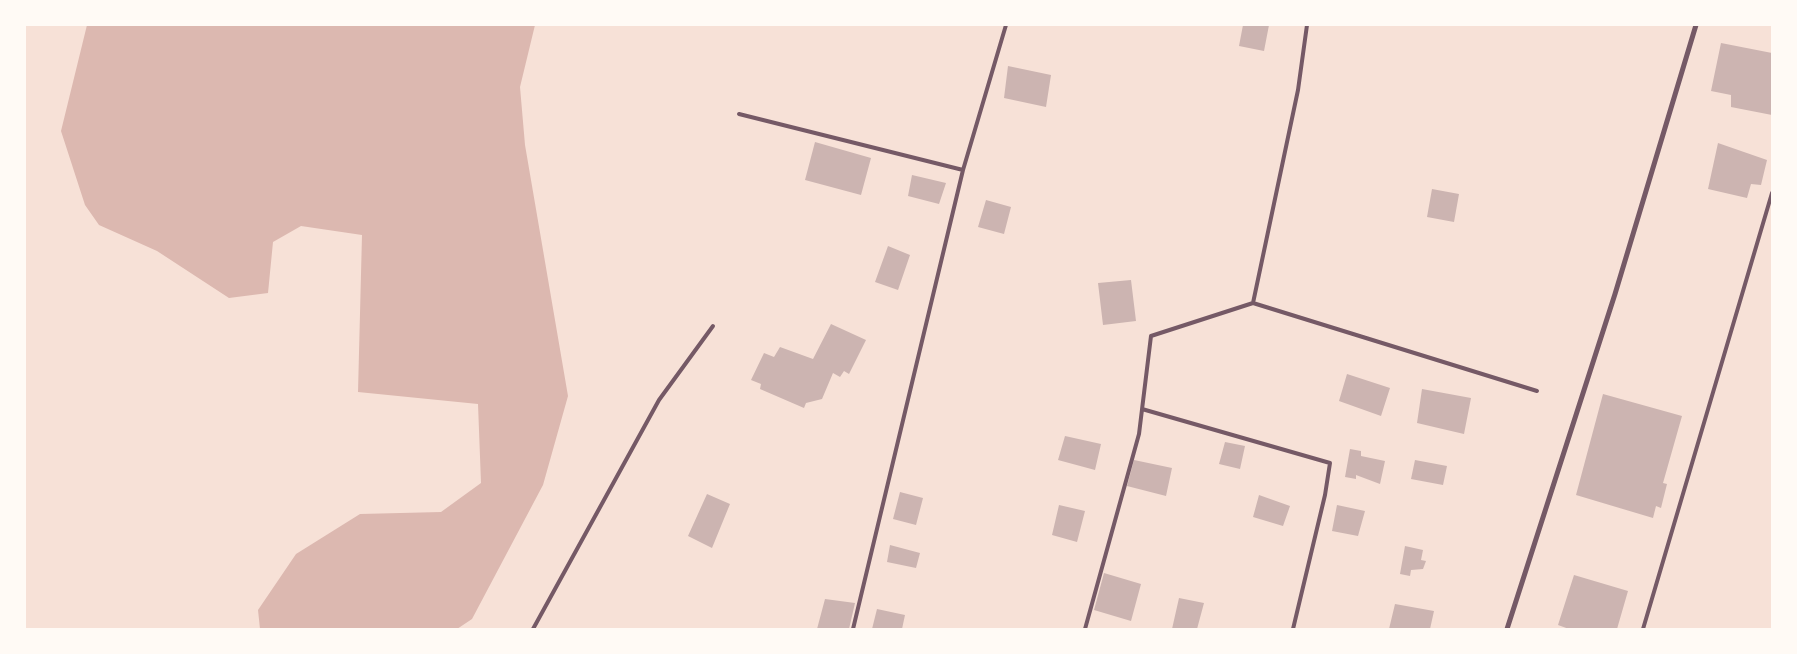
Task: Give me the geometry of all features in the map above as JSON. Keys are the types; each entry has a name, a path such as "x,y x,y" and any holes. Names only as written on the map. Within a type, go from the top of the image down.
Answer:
{"street":[{"path":"1508,629 1616,294 1696,25"}],"lane":[{"path":"853,629 963,170 1006,25"},
{"path":"1253,302 1298,90 1307,25"},
{"path":"739,114 963,170"},
{"path":"1642,629 1772,192"},
{"path":"1085,629 1139,434 1151,336 1253,302 1537,391"},
{"path":"533,629 659,400 713,326"},
{"path":"1142,409 1330,462 1325,495 1293,629"}],"shaded area":[{"path":"87,25 535,25 520,87 525,145 568,396 543,485 472,619 457,629 260,629 258,610 296,554 360,514 441,512 481,483 478,404 358,392 362,235 301,226 273,242 268,293 229,298 157,251 99,225 85,205 61,131"}],"building":[{"path":"1243,25 1269,25 1264,51 1239,46"},
{"path":"1721,43 1772,53 1772,115 1731,107 1731,95 1711,91"},
{"path":"1008,66 1051,75 1046,107 1004,98"},
{"path":"815,142 871,158 861,195 805,180"},
{"path":"1718,143 1767,160 1761,185 1751,184 1747,198 1708,189"},
{"path":"912,175 946,183 939,204 908,196"},
{"path":"1432,189 1459,194 1454,222 1427,217"},
{"path":"986,200 1011,207 1004,234 978,227"},
{"path":"888,246 910,255 898,290 875,282"},
{"path":"1131,280 1136,321 1103,325 1098,283"},
{"path":"831,324 866,340 849,374 844,371 840,377 833,373 822,399 806,403 804,408 760,389 761,384 751,380 764,353 774,357 780,347 813,359"},
{"path":"1347,374 1390,388 1381,416 1339,401"},
{"path":"1422,389 1471,398 1464,434 1417,423"},
{"path":"1603,394 1682,416 1663,483 1667,484 1661,508 1656,506 1653,518 1576,495"},
{"path":"1065,436 1101,444 1095,470 1058,460"},
{"path":"1225,442 1245,446 1240,469 1219,464"},
{"path":"1350,449 1361,451 1361,456 1385,461 1380,484 1356,475 1356,479 1345,477"},
{"path":"1134,460 1172,468 1166,496 1127,486"},
{"path":"1415,460 1447,466 1443,485 1411,479"},
{"path":"900,492 923,498 916,525 893,519"},
{"path":"707,494 730,504 712,548 688,536"},
{"path":"1259,495 1290,506 1283,526 1253,517"},
{"path":"1059,505 1085,511 1077,542 1052,535"},
{"path":"1337,505 1365,511 1358,536 1332,531"},
{"path":"890,545 920,553 916,568 887,562"},
{"path":"1405,546 1423,550 1421,560 1426,561 1423,569 1411,570 1410,576 1400,574"},
{"path":"1104,573 1141,584 1131,621 1094,610"},
{"path":"1574,575 1628,591 1617,629 1569,629 1558,625"},
{"path":"1179,598 1204,603 1197,629 1172,629"},
{"path":"825,599 855,603 849,629 817,629"},
{"path":"1395,604 1434,611 1430,629 1389,629"},
{"path":"877,609 905,615 902,629 872,629"}]}
